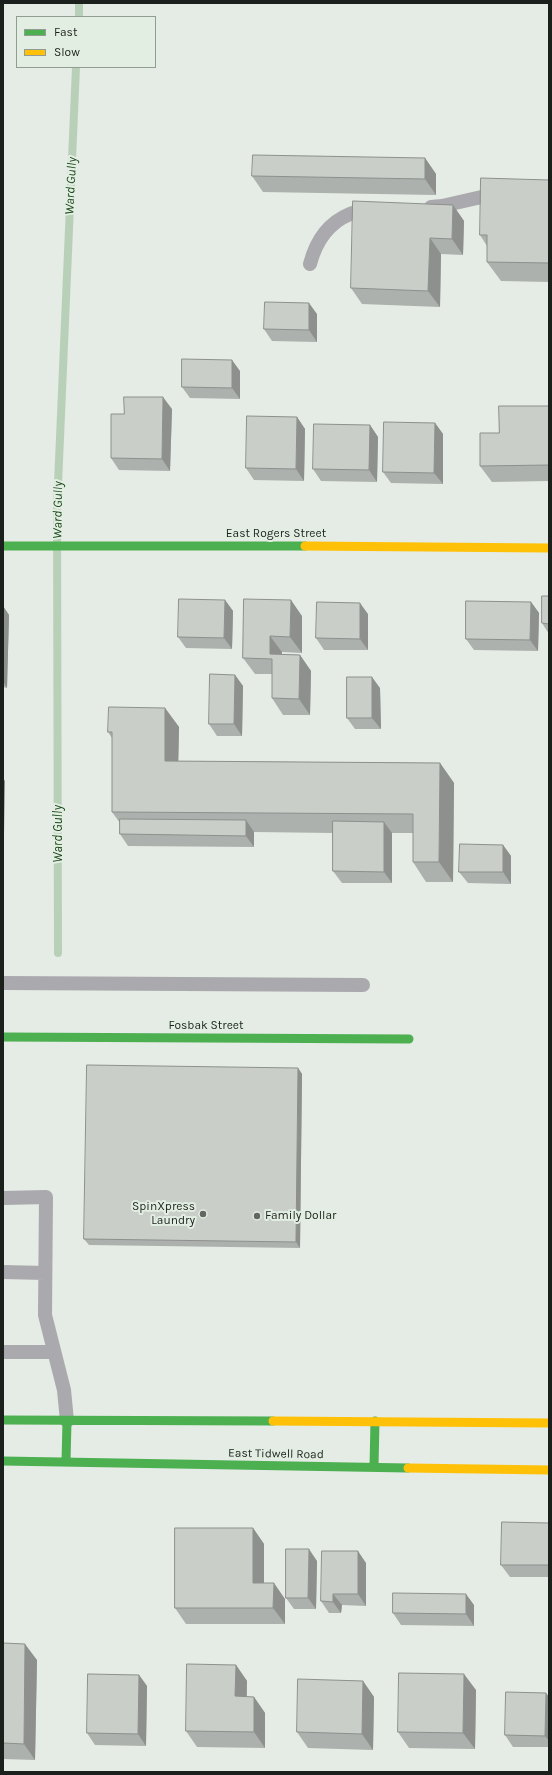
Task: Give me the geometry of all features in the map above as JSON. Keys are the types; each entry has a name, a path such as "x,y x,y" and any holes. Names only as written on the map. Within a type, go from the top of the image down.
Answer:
{"main road":[{"name":"East Rogers Street","path":"7,546 436,546 549,548"},
{"name":"Fosbak Street","path":"3,1037 409,1039"},
{"path":"3,1420 549,1423"},
{"path":"66,1462 67,1421"},
{"path":"374,1467 375,1422"},
{"name":"East Tidwell Road","path":"3,1461 549,1470"}],"lane":[{"path":"420,208 442,206 497,193 512,193"},
{"path":"310,264 314,249 328,227 351,213 389,210"},
{"path":"3,983 363,985"},
{"path":"3,1198 46,1197 45,1315 64,1390 67,1421"},
{"path":"3,1272 45,1273"},
{"path":"3,1352 54,1352"}],"building":[{"path":"253,155 425,158 425,179 252,176"},
{"path":"481,178 549,180 549,263 487,262 487,235 480,235"},
{"path":"353,201 453,205 452,239 430,238 428,291 351,288"},
{"path":"265,302 309,303 309,330 264,329"},
{"path":"182,359 232,360 232,388 182,387"},
{"path":"124,397 163,397 162,459 111,458 111,414 124,414"},
{"path":"499,406 549,406 549,465 480,466 480,433 499,433"},
{"path":"247,416 297,417 296,469 246,468"},
{"path":"384,422 435,423 434,473 383,472"},
{"path":"314,424 370,425 369,470 313,469"},
{"path":"542,596 549,596 549,624 542,623"},
{"path":"179,599 225,600 224,638 178,637"},
{"path":"244,599 291,600 290,637 270,636 270,654 300,655 299,699 272,698 272,659 243,658"},
{"path":"466,601 531,602 530,640 466,639"},
{"path":"317,602 360,603 360,639 316,638"},
{"path":"210,674 235,675 234,724 209,724"},
{"path":"347,677 372,677 372,718 347,718"},
{"path":"109,707 165,708 165,761 440,763 439,862 413,862 413,814 112,812 112,732 108,732"},
{"path":"120,819 246,820 246,836 120,834"},
{"path":"333,821 384,822 384,872 333,871"},
{"path":"460,844 503,845 503,872 459,872"},
{"path":"87,1065 298,1068 296,1242 84,1239"},
{"path":"502,1522 549,1523 549,1565 501,1565"},
{"path":"175,1528 253,1528 253,1583 274,1583 273,1608 175,1608"},
{"path":"286,1549 309,1549 308,1598 286,1598"},
{"path":"322,1551 358,1551 358,1594 333,1594 333,1602 321,1601"},
{"path":"393,1593 466,1594 466,1614 393,1613"},
{"path":"3,1643 25,1644 24,1744 3,1743"},
{"path":"187,1664 236,1665 235,1696 254,1697 254,1732 186,1731"},
{"path":"399,1673 464,1674 463,1733 398,1732"},
{"path":"88,1674 139,1675 138,1734 87,1733"},
{"path":"298,1679 363,1681 362,1734 297,1732"},
{"path":"506,1692 546,1693 545,1736 505,1735"}],"waterway":[{"name":"Ward Gully","path":"79,3 79,16"},
{"name":"Ward Gully","path":"58,953 57,507 76,68"}],"traffic: fast":[{"path":"3,546 305,546"},
{"path":"3,1037 409,1039"},
{"path":"3,1420 273,1421"},
{"path":"66,1462 67,1421"},
{"path":"374,1467 375,1421"},
{"path":"3,1461 408,1468"}],"traffic: slow":[{"path":"305,546 549,548"},
{"path":"273,1421 549,1423"},
{"path":"408,1468 549,1470"}],"place":[{"name":"SpinXpress Laundry","path":"203,1214"},
{"name":"Family Dollar","path":"257,1216"}]}
